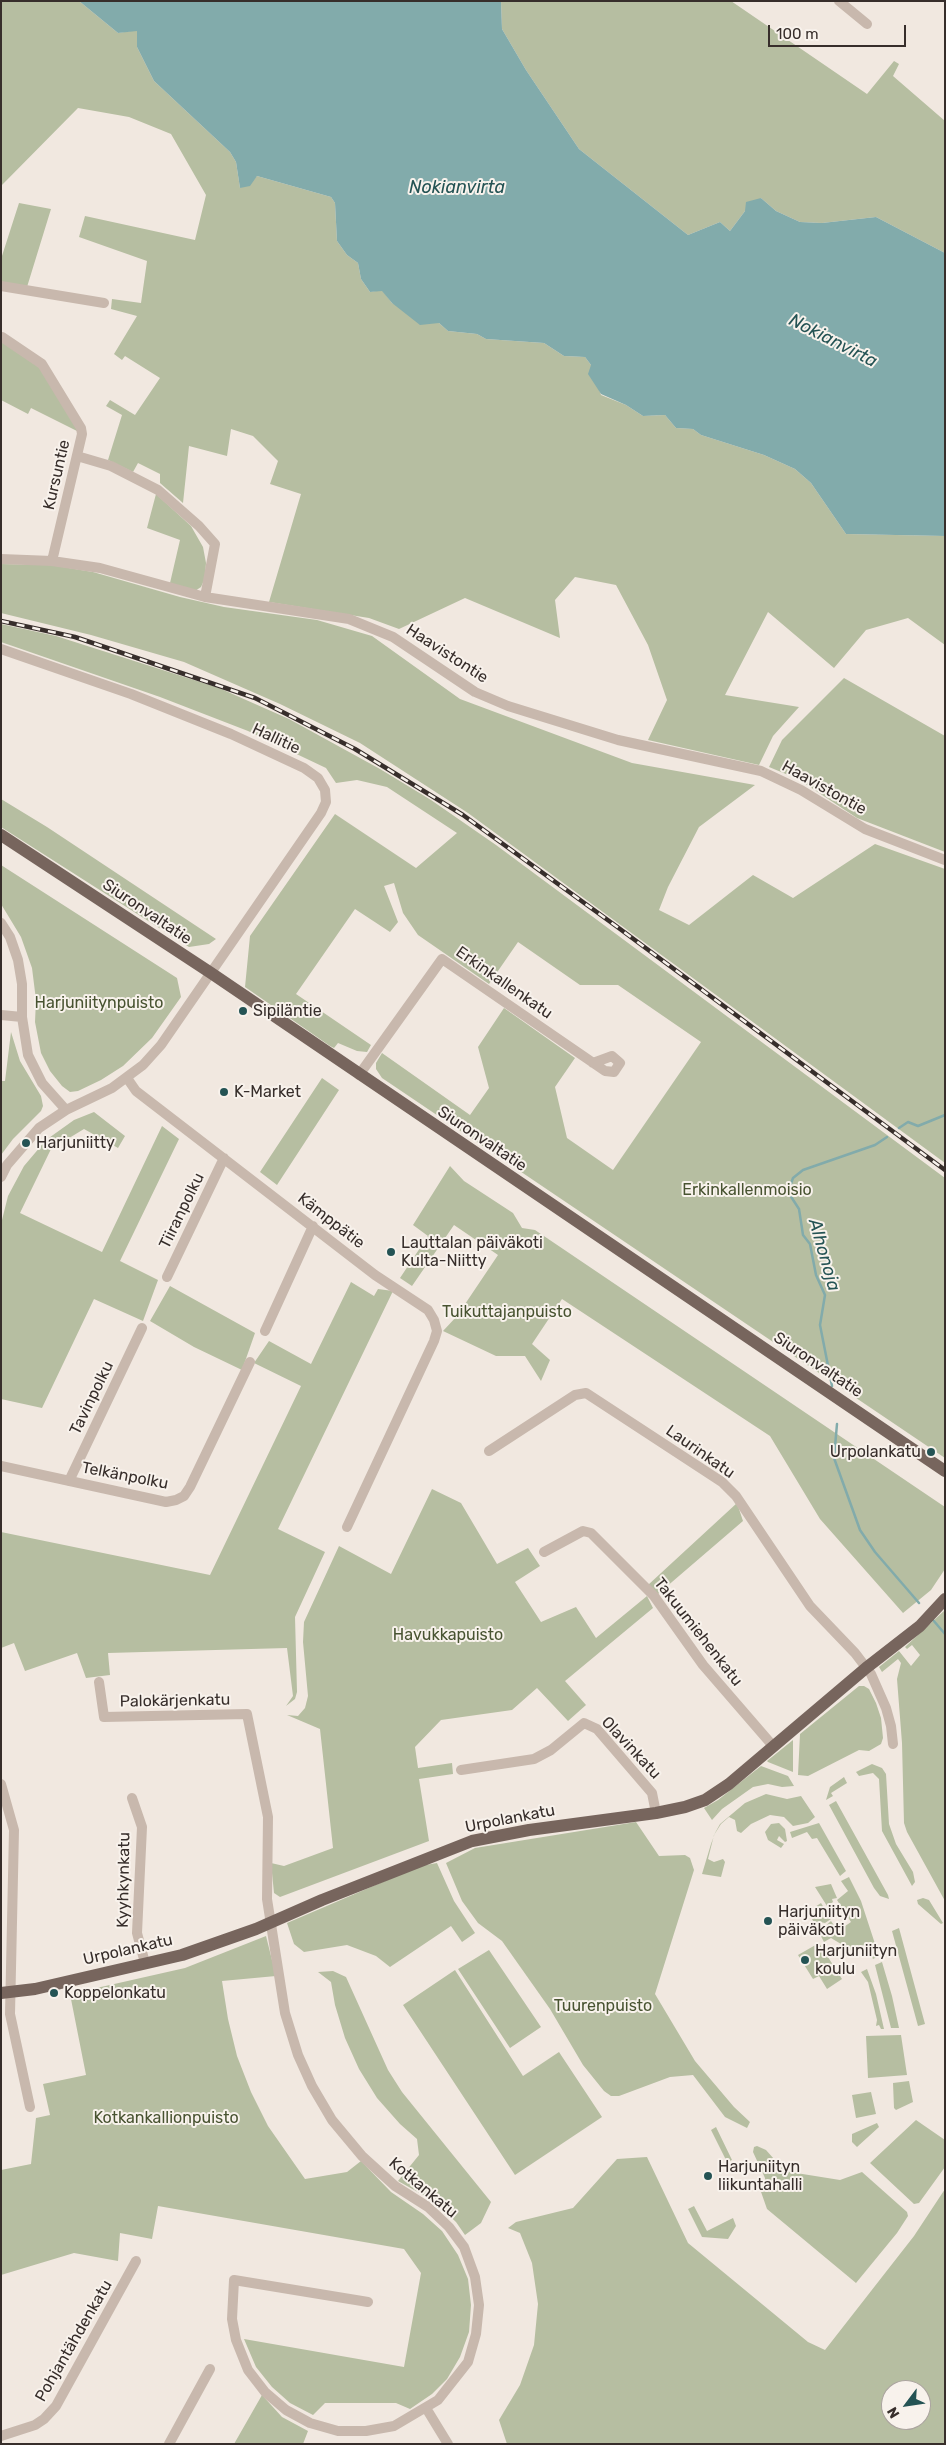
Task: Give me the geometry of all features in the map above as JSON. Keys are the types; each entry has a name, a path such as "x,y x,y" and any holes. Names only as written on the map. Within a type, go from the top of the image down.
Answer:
{"main road":[{"name":"Siuronvaltatie","path":"1,835 211,974 945,1470"},
{"name":"Urpolankatu","path":"6,1993 182,1955 272,1922 472,1842 528,1830 685,1808 705,1800 729,1784 866,1668 920,1626 945,1599"}],"street":[{"path":"839,1 867,24"},
{"path":"1,286 104,303"},
{"name":"Kursuntie","path":"2,337 42,364 81,428 77,456 52,562"},
{"path":"77,456 111,466 158,490 200,526 215,544 204,597"},
{"name":"Haavistontie","path":"1,559 52,562 100,568 204,597 349,619 372,627 409,646 475,692 508,706 618,740 761,770 801,790 865,829 945,860"},
{"name":"Hallitie","path":"1,649 131,694 231,734 304,768 318,778 326,790 326,802 321,813 211,974"},
{"path":"1,923 10,937 18,960 22,984 22,1017 28,1055 42,1083 66,1110"},
{"name":"Erkinkallenkatu","path":"359,1075 442,959 593,1063"},
{"path":"1,1177 7,1165 38,1128 66,1110 97,1096 143,1065 162,1045 211,974"},
{"path":"1,1015 22,1017"},
{"name":"Kämppätie","path":"126,1078 136,1091 375,1275 428,1310 434,1320 436,1331 434,1341 347,1528"},
{"name":"Tiiranpolku","path":"167,1277 224,1158"},
{"path":"265,1331 313,1226"},
{"name":"Tavinpolku","path":"68,1481 142,1328"},
{"name":"Telkänpolku","path":"1,1466 166,1502 176,1500 184,1496 190,1487 250,1362"},
{"name":"Laurinkatu","path":"489,1451 575,1395 586,1393 722,1482 736,1496 810,1606 866,1668 886,1708 893,1744"},
{"name":"Takuumiehenkatu","path":"544,1552 583,1531 591,1533 654,1596 703,1665 773,1746"},
{"name":"Palokärjenkatu","path":"99,1682 104,1717 246,1714 268,1817 266,1890 272,1922"},
{"name":"Olavinkatu","path":"461,1770 534,1759 552,1750 584,1723 597,1729 652,1793 656,1813"},
{"path":"1,1784 14,1830 6,1993 30,2107"},
{"name":"Kyyhkynkatu","path":"132,1798 142,1828 137,1933 145,1963"},
{"name":"Kotkankatu","path":"272,1922 285,2013 298,2055 312,2086 332,2120 362,2156 395,2186 428,2207 449,2227 464,2247 476,2277 479,2305 476,2334 468,2362 438,2400 394,2426 366,2432 338,2431 310,2423 286,2410 265,2392 248,2370 236,2340 232,2319 234,2280 368,2302"},
{"name":"Pohjantähdenkatu","path":"1,2436 35,2425 44,2419 56,2406 136,2262"},
{"path":"170,2444 210,2368"},
{"path":"426,2408 448,2444"}],"green space":[{"path":"1,1 79,1 118,33 137,30 137,47 154,81 230,152 236,162 240,188 257,176 331,197 335,203 337,241 347,255 358,263 361,279 370,292 382,290 392,303 439,323 448,331 477,334 486,339 544,343 564,356 585,357 591,365 601,395 626,405 643,416 665,415 676,428 693,429 701,435 764,455 795,469 811,483 846,534 945,536 945,645 908,618 866,630 834,668 768,612 725,695 799,707 773,736 759,765 648,740 667,700 648,645 616,585 575,577 555,600 560,638 465,598 399,629 369,618 269,602 301,494 270,484 278,461 253,436 231,429 227,456 189,446 183,503 160,483 160,474 138,463 133,472 108,460 122,415 106,406 110,400 135,415 160,378 125,356 122,360 114,354 137,316 111,309 112,299 141,303 147,261 79,237 85,216 195,240 206,195 171,134 129,117 78,108 1,186"},
{"path":"501,1 731,1 867,94 894,61 899,64 893,76 945,121 945,253 876,217 822,223 800,222 776,211 761,198 745,211 730,231 720,222 688,235 579,149 526,70 502,29"},
{"path":"19,203 51,209 27,287 1,283 1,259"},
{"path":"1,341 39,367 79,432 31,408 28,414 1,400"},
{"path":"156,494 191,526 203,547 206,563 205,578 201,587 195,591 170,583 180,540 147,528"},
{"path":"1,564 51,565 93,572 180,597 224,607 317,620 372,636 460,699 632,763 755,785 699,827 668,887 659,910 689,925 753,875 793,898 875,844 945,869 945,1163 468,813 360,743 280,704 184,662 91,635 1,613"},
{"name":"Erkinkallenmoisio","path":"1,624 56,636 219,688 289,719 380,769 431,800 496,845 945,1178 945,1458 382,1078 376,1069 376,1063 382,1053 470,1115 489,1088 478,1047 504,1008 575,1058 555,1087 567,1138 613,1170 701,1042 618,985 580,985 518,942 489,984 418,935 403,913 394,883 384,886 398,922 390,932 355,909 296,994 371,1045 367,1052 357,1051 338,1043 334,1048 330,1046 245,987 250,936 335,814 416,868 457,833 387,787 357,780 336,783 326,768 248,731 160,697 1,642"},
{"path":"844,678 945,736 945,852 857,818 798,779 769,767 782,740"},
{"path":"1,799 47,827 216,939 209,944 189,947 1,827"},
{"name":"Harjuniitynpuisto","path":"1,865 177,978 181,997 152,1038 123,1066 101,1080 78,1091 70,1092 62,1086 50,1071 41,1053 35,1022 36,1000 32,968 21,937 1,904"},
{"path":"11,1032 20,1061 41,1096 43,1106 41,1111 13,1139 1,1155 1,1081 5,1081"},
{"path":"322,1078 339,1090 277,1185 260,1172"},
{"path":"94,1112 125,1136 118,1148 84,1129 51,1149 20,1213 102,1252 162,1126 179,1139 120,1261 158,1280 143,1321 94,1299 42,1408 1,1399 1,1224 8,1196 24,1166 46,1140 74,1120"},
{"name":"Tuikuttajanpuisto","path":"450,1166 464,1181 513,1213 522,1228 535,1230 945,1507 945,1569 931,1590 903,1613 820,1519 770,1436 562,1299 532,1344 550,1360 541,1381 525,1356 496,1356 443,1331 457,1316 498,1255 454,1225 412,1286 400,1278 428,1236 413,1225"},
{"path":"351,1282 374,1296 378,1289 393,1291 278,1529 325,1552 295,1617 297,1692 295,1699 286,1706 293,1696 287,1648 108,1653 110,1675 86,1678 77,1653 25,1671 14,1643 1,1648 1,1532 210,1575 301,1386 254,1363 269,1341 311,1364"},
{"path":"170,1286 255,1333 242,1370 194,1347 150,1321"},
{"name":"Havukkapuisto","path":"432,1489 461,1503 497,1564 528,1548 540,1566 515,1582 541,1622 576,1607 596,1638 647,1596 653,1608 565,1681 586,1705 568,1721 537,1688 512,1710 441,1720 415,1747 418,1768 452,1763 453,1774 419,1779 429,1841 280,1897 274,1893 271,1863 284,1866 333,1848 320,1729 287,1715 298,1716 305,1708 308,1696 303,1642 304,1622 339,1546 391,1574"},
{"path":"737,1503 743,1521 658,1594 648,1585"},
{"path":"945,1610 945,1901 907,1832 904,1823 902,1743 897,1679 901,1663 898,1659 882,1672 879,1667 899,1651 911,1666 920,1655 912,1645 907,1649 905,1647"},
{"path":"859,1686 869,1689 876,1703 881,1718 883,1738 881,1744 869,1751 859,1750 808,1776 798,1775 800,1734"},
{"path":"793,1740 793,1772 767,1761"},
{"path":"872,1764 882,1768 886,1774 889,1824 896,1844 913,1872 915,1882 912,1886 882,1831 879,1779 873,1773 859,1776 856,1772"},
{"path":"761,1766 788,1776 794,1786 782,1787 768,1784 753,1787 722,1809 712,1820 704,1808 718,1800"},
{"path":"844,1777 847,1783 831,1793 833,1796 826,1800 830,1787"},
{"path":"766,1794 787,1799 801,1796 815,1817 808,1823 793,1826 784,1817 770,1815 751,1824 741,1833 737,1831 735,1820 729,1817 721,1824 715,1834 720,1824 745,1803"},
{"path":"836,1801 889,1899 880,1896 874,1888 829,1805"},
{"name":"Tuurenpuisto","path":"636,1822 659,1856 685,1855 690,1858 694,1870 655,1994 695,2061 734,2107 750,2122 747,2128 725,2117 693,2075 670,2077 619,2096 611,2096 604,2091 583,2065 550,2009 502,1941 478,1923 462,1901 446,1863 475,1848"},
{"path":"779,1823 785,1829 787,1841 785,1842 779,1836 777,1840 784,1844 781,1848 768,1840 765,1832 771,1824"},
{"path":"819,1823 846,1871 840,1876 817,1838 812,1839 807,1832 792,1838 790,1832"},
{"path":"713,1837 708,1859 714,1862 723,1859 725,1862 721,1877 702,1874"},
{"path":"437,1863 454,1901 475,1933 462,1942 451,1926 390,1967 376,1956 347,1945 304,1952 294,1944 287,1923 420,1866"},
{"path":"849,1877 861,1901 879,1956 873,1959 867,1944 851,1950 831,1938 824,1942 811,1917 813,1913 818,1919 822,1916 815,1907 821,1903 831,1919 825,1923 820,1922 822,1929 831,1921 838,1931 851,1922 837,1900 848,1891 841,1881"},
{"path":"831,1884 837,1898 832,1899 833,1902 827,1906 815,1887"},
{"path":"923,1898 929,1900 943,1923 941,1924 918,1904 917,1900"},
{"path":"899,1928 925,2024 918,2026 892,1931"},
{"name":"Kotkankallionpuisto","path":"266,1936 276,1976 222,1981 228,2019 237,2056 251,2092 268,2126 305,2179 347,2172 361,2161 391,2192 423,2214 442,2231 458,2255 468,2279 471,2305 469,2332 460,2357 447,2379 432,2394 410,2409 396,2403 325,2403 313,2415 290,2403 272,2387 256,2367 244,2339 404,2367 421,2273 404,2249 158,2206 152,2239 120,2233 118,2261 74,2253 1,2275 1,2170 31,2164 36,2118 50,2115 43,2084 86,2075 70,1994 185,1968"},
{"path":"819,1943 842,1979 827,1989 819,1976 813,1979 798,1955"},
{"path":"489,1950 541,2027 510,2048 458,1969"},
{"path":"882,1962 899,2028 891,2028 875,1965"},
{"path":"867,1969 876,1994 884,2029 881,2029 879,2025 876,2026 877,2020 868,1982 861,1972"},
{"path":"455,1970 523,2076 559,2052 602,2117 515,2175 403,2005"},
{"path":"333,1971 346,1977 388,2070 402,2092 491,2202 481,2223 465,2235 456,2222 434,2201 398,2181 419,2155 417,2139 400,2124 377,2098 359,2069 345,2038 335,2005 331,1982 318,1972"},
{"path":"901,2035 907,2075 868,2078 866,2036"},
{"path":"909,2081 913,2102 896,2110 894,2108 893,2083"},
{"path":"871,2092 876,2114 856,2118 852,2095"},
{"path":"916,2120 945,2140 945,2167 919,2203 914,2204 870,2163"},
{"path":"877,2123 879,2127 857,2147 852,2142 852,2134"},
{"path":"716,2127 732,2160 727,2162 711,2130"},
{"path":"757,2146 766,2150 782,2168 790,2172 840,2180 862,2172 907,2212 908,2216 897,2233 856,2283 767,2209 760,2189 765,2184 765,2178 753,2152 754,2147"},
{"path":"647,2157 688,2243 808,2342 825,2350 914,2236 945,2189 945,2444 507,2444 499,2420 520,2385 534,2345 538,2304 532,2263 520,2233 508,2228 516,2222 573,2208 617,2159"},
{"path":"694,2206 707,2231 733,2218 736,2226 728,2239 702,2237 688,2209"},
{"path":"262,2395 282,2417 308,2431 303,2444 234,2444"}],"water":[{"name":"Nokianvirta","path":"79,1 501,1 502,29 526,70 579,149 688,235 720,222 730,231 745,211 746,202 761,198 776,211 800,222 822,223 876,217 945,253 945,536 846,534 811,483 795,469 764,455 701,435 693,429 676,428 665,415 643,416 626,405 601,394 588,374 591,365 585,357 564,356 544,343 486,339 477,334 448,331 439,323 420,325 392,303 382,291 370,292 361,279 358,263 347,255 337,241 335,203 331,197 257,176 250,186 240,188 236,162 230,152 154,81 137,47 137,31 118,33"}],"waterway":[{"name":"Alhonoja","path":"899,1128 908,1122 918,1126 945,1115"},
{"name":"Alhonoja","path":"832,1386 820,1325 825,1295 816,1275 810,1244 803,1235 799,1209 788,1192 793,1178 803,1170 875,1145 887,1137"},
{"name":"Alhonoja","path":"837,1424 834,1458 860,1530 875,1552 919,1603"},
{"name":"Alhonoja","path":"933,1620 945,1634"}],"railway":[{"path":"1,621 75,637 255,698 355,749 463,815 945,1170"}],"place":[{"name":"Sipiläntie","path":"243,1011"},
{"name":"K-Market","path":"224,1092"},
{"name":"Harjuniitty","path":"26,1143"},
{"name":"Lauttalan päiväkoti Kulta-Niitty","path":"391,1252"},
{"name":"Urpolankatu","path":"931,1452"},
{"name":"Harjuniityn päiväkoti","path":"768,1921"},
{"name":"Harjuniityn koulu","path":"805,1960"},
{"name":"Koppelonkatu","path":"54,1993"},
{"name":"Harjuniityn liikuntahalli","path":"708,2176"}]}
